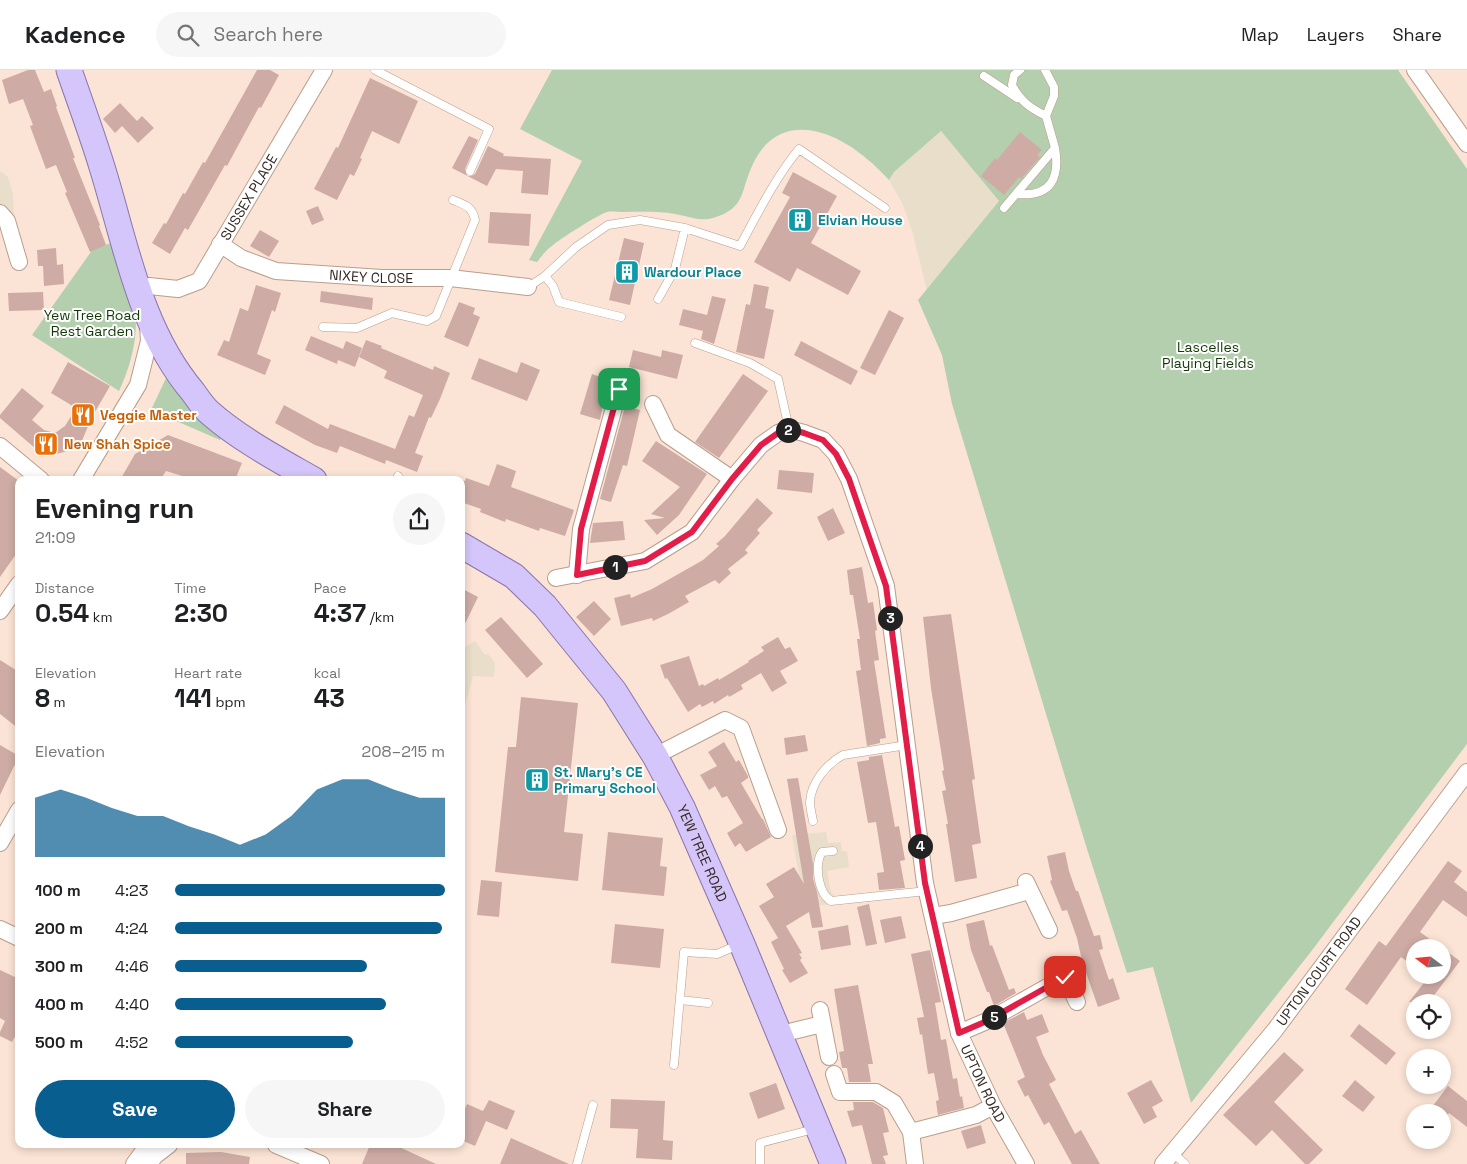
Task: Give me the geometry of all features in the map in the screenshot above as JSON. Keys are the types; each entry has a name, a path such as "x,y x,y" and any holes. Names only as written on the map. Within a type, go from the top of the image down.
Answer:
{"main road":[{"path":"69,70 102,166 132,273 148,320 166,357 178,376 209,412 261,450 307,476"},
{"path":"102,166 130,222 149,286 175,341 220,404 261,450"},
{"name":"YEW TREE ROAD","path":"465,547 514,576 545,606 614,690 655,756 682,807 742,944 781,1034 833,1164"}],"street":[{"name":"SUSSEX PLACE","path":"149,286 178,289 199,280 324,70"},
{"path":"1415,70 1467,144"},
{"path":"0,213 7,221 19,262"},
{"name":"NIXEY CLOSE","path":"220,244 241,258 276,271 382,278 450,278 528,287"},
{"path":"83,476 138,386 149,341 148,320"},
{"path":"577,575 581,529 619,389"},
{"path":"653,404 668,435 732,479"},
{"path":"556,578 645,561 692,532 732,479 761,445 778,433 789,429"},
{"name":"UPTON ROAD","path":"789,429 823,440 836,454 849,479 886,586 927,892 959,1033 993,1106 1026,1164"},
{"path":"0,446 36,476"},
{"path":"0,611 15,590"},
{"path":"655,756 725,720 742,728 778,830"},
{"name":"UPTON COURT ROAD","path":"1174,1160 1275,1030 1467,772"},
{"path":"0,843 15,817"},
{"path":"933,916 951,913 1028,886 1049,930"},
{"path":"0,929 15,936"},
{"path":"959,1033 987,1021 1064,973 1077,1002"},
{"path":"781,1034 821,1017 829,1056"},
{"path":"834,1074 840,1092 876,1092 894,1103 910,1132 915,1164"},
{"path":"910,1132 976,1115 993,1106"},
{"path":"134,1164 146,1148"},
{"path":"148,1164 166,1148"},
{"path":"283,1148 321,1164"}],"lane":[{"path":"375,70 489,129 470,171"},
{"path":"1019,99 1012,85 1014,75 1020,70"},
{"path":"1018,194 1039,193 1051,185 1056,170 1055,148 1046,116 1054,96 1054,87 1045,70"},
{"path":"984,76 1046,116"},
{"path":"1004,208 1018,194 1055,148"},
{"path":"528,287 545,276 576,247 608,225 640,220 684,228 740,246 761,206 799,149 885,208"},
{"path":"323,326 357,328 392,312 427,321 436,316 475,220 473,211 453,200"},
{"path":"658,299 674,269 684,228"},
{"path":"545,276 553,286 559,302 621,317"},
{"path":"695,343 750,362 778,379 789,429"},
{"path":"813,821 810,802 812,792 821,774 834,760 843,755 907,745"},
{"path":"833,850 822,852 819,857 818,867 823,892 831,901 927,892"},
{"path":"674,1064 684,952 717,954 742,944"},
{"path":"680,1000 708,1003"},
{"path":"577,1164 592,1105"},
{"path":"760,1164 760,1143 818,1128"}],"shaded area":[{"path":"941,131 999,201 927,291 913,234 903,205 889,180 894,172"},
{"path":"0,171 8,177 13,194 14,216 12,218 0,205"},
{"path":"475,641 485,655 488,654 495,663 494,677 473,676 465,705 465,647"},
{"path":"826,832 828,843 841,842 842,851 847,851 849,867 827,871 831,892 836,897 920,889 921,896 804,906 792,835"}],"green space":[{"name":"Lascelles Playing Fields","path":"552,70 1398,70 1467,169 1467,744 1310,953 1191,1103 1153,967 1127,973 1087,849 952,404 942,355 918,300 999,201 941,131 894,172 889,180 870,161 838,139 806,130 791,131 776,136 764,147 753,164 741,197 732,209 724,214 703,219 662,212 607,212 556,243 537,262 529,260 582,161 520,129"},
{"name":"Yew Tree Road Rest Garden","path":"114,242 132,296 136,315 131,360 119,391 32,335 93,249"},
{"path":"167,376 222,437 220,440 151,410"}],"building":[{"path":"28,70 35,70 44,92 51,89 75,158 73,158 100,225 106,245 90,252 65,193 67,192 56,165 46,169 30,126 33,125 23,99 9,104 2,80"},
{"path":"257,70 270,70 279,75 227,166 225,165 188,230 185,228 170,254 152,243 164,223 166,224 183,193 185,194 203,162 205,163"},
{"path":"370,78 418,101 399,144 372,131 354,176 350,174 337,200 314,189 336,147 338,148"},
{"path":"120,103 137,121 142,116 154,128 138,143 122,126 115,133 103,119"},
{"path":"1020,132 1042,150 1037,155 1040,157 1004,195 981,176"},
{"path":"469,136 478,140 465,169 467,176 452,168"},
{"path":"488,146 504,154 503,156 551,159 548,195 521,193 523,171 496,169 487,186 468,176 475,174"},
{"name":"Elvian House","path":"793,172 837,196 811,243 861,271 848,295 797,268 790,282 754,262 790,197 782,193"},
{"path":"318,206 324,220 312,225 306,211"},
{"path":"490,212 531,214 529,246 488,243"},
{"path":"260,230 279,241 269,257 250,246"},
{"name":"Wardour Place","path":"624,238 644,243 630,305 609,300"},
{"path":"56,248 57,265 63,264 64,284 44,286 43,266 38,266 37,250"},
{"path":"754,284 769,287 765,308 774,310 764,359 736,352 746,304 750,305"},
{"path":"256,285 281,293 275,312 272,310 257,354 271,360 265,375 217,355 224,340 229,342 240,308 248,311"},
{"path":"321,291 373,298 372,310 320,302"},
{"path":"43,292 44,310 9,311 8,293"},
{"path":"712,296 726,299 714,344 701,339 703,331 679,325 683,309 707,315"},
{"path":"459,302 475,308 473,314 480,317 468,347 444,337"},
{"path":"889,310 904,318 875,375 860,368"},
{"path":"311,336 343,349 346,341 362,348 355,367 338,360 337,364 305,350"},
{"path":"366,340 433,370 434,366 450,373 431,418 429,417 415,453 423,456 417,472 386,460 385,464 340,446 337,453 315,445 275,423 284,405 328,429 330,424 395,449 409,415 414,417 423,395 384,378 387,371 359,357"},
{"path":"801,341 858,371 851,385 794,355"},
{"path":"633,350 661,357 662,350 683,355 677,379 629,367"},
{"path":"479,358 517,373 521,362 540,370 527,401 471,379"},
{"path":"68,362 110,386 92,417 81,443 64,452 52,455 36,449 0,418 0,415 22,388 44,406 32,420 44,430 55,433 65,426 76,408 51,393"},
{"path":"592,374 608,380 600,420 580,414"},
{"path":"743,374 768,391 719,458 695,442"},
{"path":"625,406 640,410 627,466 623,465 611,502 600,499"},
{"path":"168,435 242,463 237,476 182,476 166,471 163,476 122,476 135,454"},
{"path":"656,441 707,474 679,515 657,535 644,520 665,518 651,514 680,487 642,461"},
{"path":"497,464 516,471 511,487 574,510 565,536 540,528 539,531 506,519 505,522 480,512 481,509 465,503 466,478 489,486"},
{"path":"0,467 15,478 15,556 0,577"},
{"path":"779,470 814,473 812,493 777,489"},
{"path":"757,498 773,513 757,530 760,533 745,550 748,553 728,569 731,573 719,584 715,580 685,596 689,602 668,614 653,621 652,618 621,626 614,598 630,594 631,598 652,589 703,560 719,546 716,544"},
{"path":"833,508 845,533 828,541 817,517"},
{"path":"623,521 625,540 590,543 593,523"},
{"path":"862,567 868,603 873,602 877,630 875,631 879,660 874,661 886,738 880,739 880,743 867,746 856,671 861,670 857,639 860,639 853,595 850,595 847,570"},
{"path":"465,590 478,597 465,624"},
{"path":"594,601 611,619 594,636 576,617"},
{"path":"951,614 975,779 972,780 981,843 972,845 977,878 955,882 942,791 946,790 942,771 944,770 931,688 923,617"},
{"path":"501,617 543,664 527,678 485,630"},
{"path":"778,637 785,649 790,647 798,661 780,671 787,683 772,692 761,673 741,685 743,689 729,697 728,695 714,704 713,701 702,707 700,704 688,712 667,678 665,679 660,665 689,656 699,686 703,684 704,686 718,678 719,680 749,662 764,651 761,647"},
{"path":"0,660 15,669 15,726 0,714"},
{"name":"St. Mary's CE Primary School","path":"521,697 578,703 564,832 583,834 578,881 495,872 508,747 516,747"},
{"path":"805,735 808,751 786,755 784,738"},
{"path":"724,742 736,762 739,760 748,776 741,783 763,819 771,837 746,852 740,843 735,847 727,833 743,823 727,796 722,798 715,786 709,790 700,775 717,766 708,752"},
{"path":"0,745 15,754 15,764 0,795"},
{"path":"882,755 895,827 899,826 905,860 900,861 905,888 879,890 877,873 884,872 876,822 868,823 857,762 869,760 869,757"},
{"path":"798,778 813,864 813,879 823,927 812,928 809,912 786,926 802,953 799,954 802,958 800,960 808,973 790,983 782,970 784,969 771,942 778,938 759,906 774,897 766,884 794,867 804,884 787,779"},
{"path":"608,832 663,838 660,866 667,867 664,896 602,890"},
{"path":"1065,852 1069,871 1094,936 1100,935 1103,949 1099,950 1109,980 1113,978 1120,999 1098,1007 1067,910 1062,911 1050,881 1052,880 1047,856"},
{"path":"1448,861 1462,871 1454,882 1467,892 1467,917 1443,900 1420,932 1430,939 1406,939 1406,961 1401,957 1367,1005 1345,989 1379,941 1386,946"},
{"path":"481,880 502,882 499,917 477,915"},
{"path":"869,904 877,944 866,946 857,907"},
{"path":"901,916 906,938 885,943 880,920"},
{"path":"984,920 990,946 992,945 1009,990 1014,988 1016,993 994,1006 971,950 966,924"},
{"path":"615,924 664,929 660,968 611,963"},
{"path":"848,925 851,945 821,950 818,931"},
{"path":"930,950 941,1002 935,1003 941,1040 946,1039 953,1079 957,1078 964,1108 938,1115 936,1101 939,1100 934,1073 928,1074 922,1034 920,1035 917,1018 924,1017 911,954"},
{"path":"1451,954 1460,961 1451,973"},
{"path":"0,970 15,977 15,1036 12,1042 0,1036 5,1021 0,1018"},
{"path":"1423,984 1443,984 1435,994 1415,994"},
{"path":"858,985 873,1064 868,1064 871,1082 849,1082 847,1068 842,1068 839,1052 844,1051 834,989"},
{"path":"1024,1012 1027,1020 1042,1014 1049,1032 1036,1037 1056,1080 1049,1084 1075,1134 1081,1130 1100,1164 1072,1164 1049,1122 1044,1125 1028,1095 1025,1097 1017,1081 1025,1077 1003,1023"},
{"path":"1359,1024 1396,1053 1386,1065 1350,1036"},
{"path":"1284,1052 1304,1070 1274,1102 1323,1150 1309,1164 1305,1164 1272,1130 1256,1146 1223,1115"},
{"path":"1151,1080 1163,1101 1152,1107 1157,1117 1144,1124 1127,1093"},
{"path":"1355,1080 1375,1097 1363,1112 1342,1096"},
{"path":"776,1083 785,1109 758,1119 749,1093"},
{"path":"1451,1088 1467,1101 1467,1127 1451,1115 1451,1104 1434,1104 1442,1094 1451,1094"},
{"path":"611,1099 665,1101 663,1140 673,1141 672,1160 636,1158 638,1129 610,1128"},
{"path":"489,1100 515,1111 507,1130 486,1121 475,1146 465,1142 465,1109 467,1104 483,1111"},
{"path":"853,1102 873,1102 883,1108 889,1132 883,1133 888,1155 883,1156 886,1164 872,1164 862,1125 852,1127 847,1111 854,1110"},
{"path":"981,1125 986,1143 967,1149 961,1131"},
{"path":"511,1138 569,1164 500,1164"},
{"path":"369,1148 401,1148 436,1164 362,1164"},
{"path":"221,1152 250,1157 249,1164 186,1164 186,1153"}],"place":[{"name":"Elvian House","path":"800,220"},
{"name":"Wardour Place","path":"627,272"},
{"name":"Veggie Master","path":"83,415"},
{"name":"New Shah Spice","path":"46,444"},
{"name":"St. Mary's CE Primary School","path":"537,780"}],"route":[{"path":"619,389 581,529 577,575 645,561 692,532 732,479 761,445 778,433 789,429 823,440 836,454 849,479 886,586 925,883 959,1033 987,1021 1065,977"}]}
